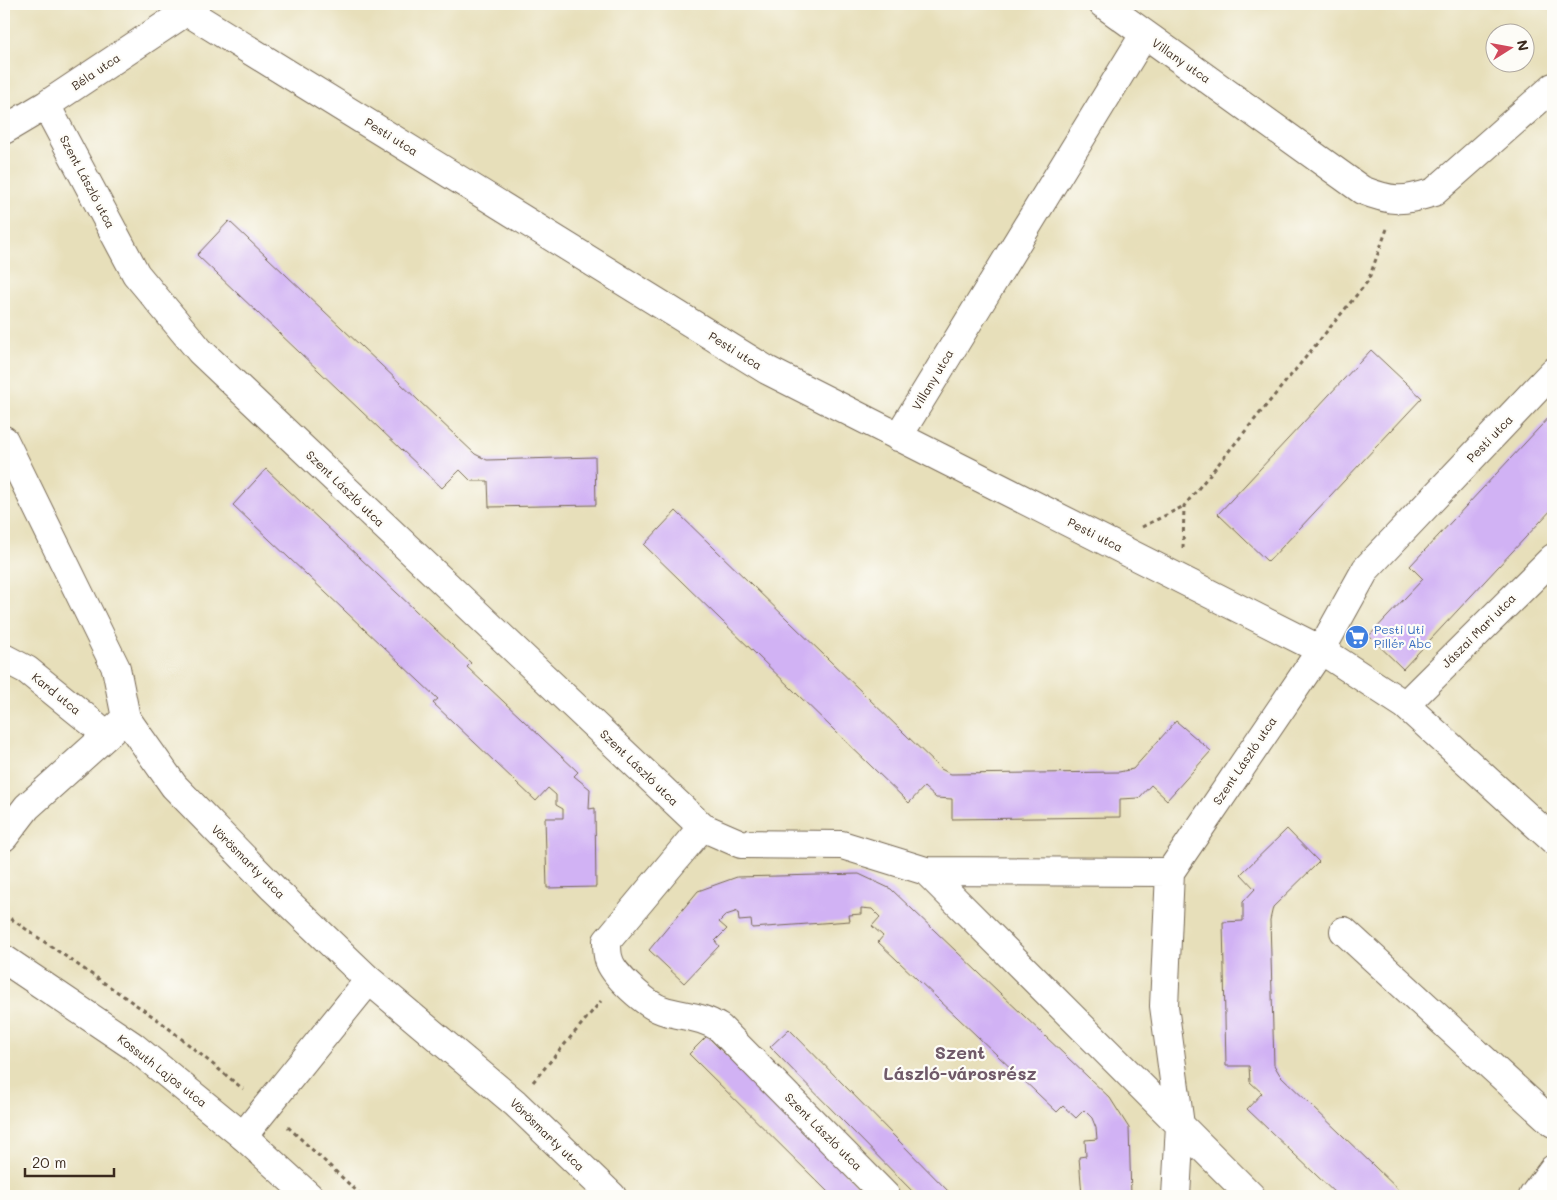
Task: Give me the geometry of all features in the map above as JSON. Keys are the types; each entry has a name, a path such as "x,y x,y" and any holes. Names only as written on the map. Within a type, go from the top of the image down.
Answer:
{"street":[{"path":"1103,4 1144,35"},
{"name":"Béla utca","path":"4,130 46,105 181,7"},
{"name":"Pesti utca","path":"181,7 767,370 1321,650 1405,705 1553,840"},
{"name":"Villany utca","path":"898,437 1144,35 1362,190 1383,198 1397,200 1409,200 1434,192 1553,87"},
{"name":"Szent László utca","path":"46,105 136,274 200,351 702,827 741,844 842,845 926,871 1170,872 1321,650"},
{"name":"Pesti utca","path":"1321,650 1366,569 1553,372"},
{"name":"Vörösmarty utca","path":"4,440 116,668 116,726 273,888 369,980 515,1103 612,1196"},
{"name":"Jászai Mari utca","path":"1405,705 1553,558"},
{"name":"Kard utca","path":"4,658 27,670 116,726"},
{"path":"4,837 27,807 116,726"},
{"name":"Szent László utca","path":"702,827 607,941 609,961 621,977 646,1001 660,1010 706,1019 720,1028 886,1196"},
{"name":"Szent László utca","path":"926,871 1251,1196"},
{"path":"1170,872 1164,1006 1180,1125 1176,1196"},
{"path":"1344,931 1553,1123"},
{"name":"Kossuth Lajos utca","path":"4,959 133,1046 243,1136 309,1196"},
{"path":"243,1136 369,980"},
{"path":"1533,1196 1553,1169"}],"path":[{"path":"1110,542 1184,506 1368,281 1397,200"},
{"path":"1182,579 1184,506"},
{"path":"4,914 161,1022 266,1108 362,1196"},
{"path":"515,1103 621,977"}],"building":[{"path":"229,221 475,454 487,460 595,457 596,505 489,507 488,481 471,481 460,470 442,488 197,255"},
{"path":"1371,350 1422,398 1268,562 1218,514"},
{"path":"1553,413 1553,508 1403,669 1369,636 1423,579 1410,566"},
{"path":"266,469 471,663 467,667 578,772 574,776 590,789 589,809 595,808 596,887 547,888 545,818 563,818 563,809 556,805 556,795 548,788 536,801 433,703 438,699 233,505"},
{"path":"676,511 941,769 951,774 1119,772 1133,769 1176,721 1211,751 1167,800 1151,785 1139,798 1120,799 1120,817 952,819 952,799 936,798 924,787 909,803 644,545"},
{"path":"1287,829 1319,862 1273,907 1270,920 1274,1065 1280,1075 1405,1196 1338,1196 1247,1109 1262,1093 1250,1082 1249,1066 1226,1066 1223,922 1243,921 1243,902 1255,889 1241,874"},
{"path":"859,874 891,889 1110,1098 1129,1128 1131,1196 1082,1196 1079,1157 1086,1156 1085,1140 1097,1139 1096,1128 1092,1118 1084,1110 1076,1118 1063,1106 1057,1112 878,942 883,936 872,926 880,917 872,909 861,908 861,914 849,915 850,921 752,928 751,920 739,921 738,911 726,915 719,922 727,929 715,941 719,946 684,983 649,950 698,891 737,877"},
{"path":"789,1029 953,1196 917,1196 770,1047"},
{"path":"707,1036 868,1196 832,1196 689,1054"}],"place":[{"name":"Pesti Uti Pillér Abc","path":"1357,637"}],"district":[{"name":"Szent László-városrész","path":"960,1063"}]}
